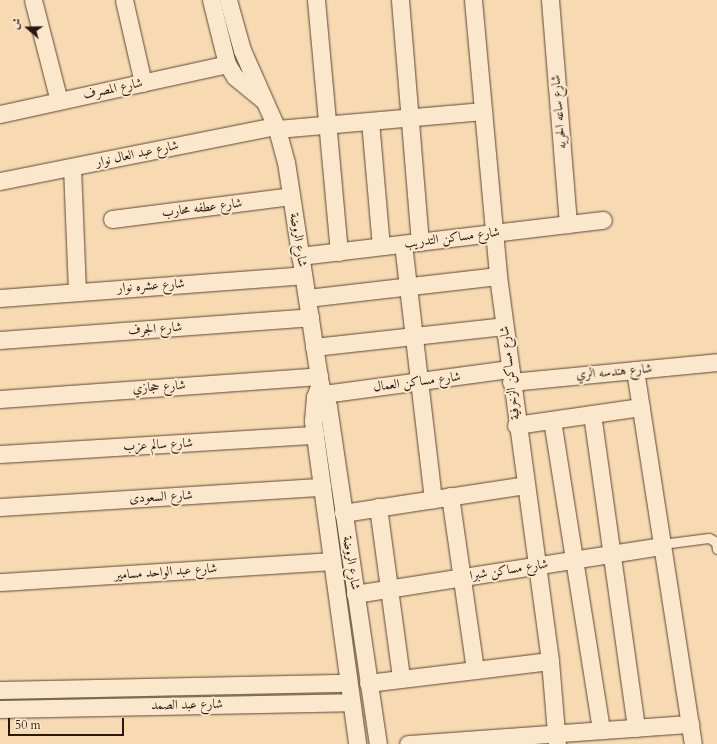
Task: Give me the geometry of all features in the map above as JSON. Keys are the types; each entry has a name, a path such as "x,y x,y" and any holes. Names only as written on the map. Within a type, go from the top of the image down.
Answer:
{"street":[{"path":"33,0 59,101"},
{"path":"124,0 144,83"},
{"name":"شارع الروضة","path":"211,0 227,64 245,87 262,99"},
{"name":"شارع الروضة","path":"228,0 242,50 262,99 276,128 291,196 314,347 343,513 378,744"},
{"path":"316,0 339,252"},
{"path":"400,0 420,242"},
{"name":"شارع مساكن الزخرفية","path":"473,0 498,276 516,425 538,566 550,661 557,739"},
{"name":"شارع ساعه الحريه","path":"550,0 568,224"},
{"name":"شارع المصرف","path":"0,114 227,64"},
{"name":"شارع عبد العال نوار","path":"0,181 276,128 328,125 483,111"},
{"path":"370,121 381,246"},
{"path":"72,167 77,292"},
{"name":"شارع عطفه محارب","path":"112,219 291,196"},
{"name":"شارع مساكن التدريب","path":"300,256 603,220"},
{"path":"402,244 433,499"},
{"name":"شارع عشره نوار","path":"0,298 303,274"},
{"path":"307,298 498,276"},
{"name":"شارع الجرف","path":"0,340 310,317"},
{"path":"314,347 504,326"},
{"name":"شارع هندسه الري","path":"510,376 635,370 717,362"},
{"path":"635,370 693,744"},
{"name":"شارع مساكن العمال","path":"321,385 510,376"},
{"name":"شارع الروضة","path":"321,385 313,409 315,435 357,744"},
{"name":"شارع حجازي","path":"0,399 321,385"},
{"path":"516,425 641,407"},
{"path":"592,414 636,728"},
{"path":"552,420 601,730"},
{"name":"شارع سالم عزب","path":"0,454 315,435"},
{"path":"343,513 525,485"},
{"name":"شارع السعودى","path":"0,507 322,487"},
{"path":"450,496 475,670"},
{"path":"378,507 401,678"},
{"name":"شارع مساكن شبرا","path":"355,594 662,545"},
{"name":"شارع عبد الواحد مسامير","path":"0,582 332,561"},
{"path":"368,682 550,661"},
{"name":"شارع عبد الصمد","path":"0,690 348,683"},
{"name":"شارع عبد الصمد","path":"0,709 351,702"},
{"path":"408,744 557,739 601,730 690,724"}],"lane":[{"path":"662,545 709,538 716,542 717,549"}]}
